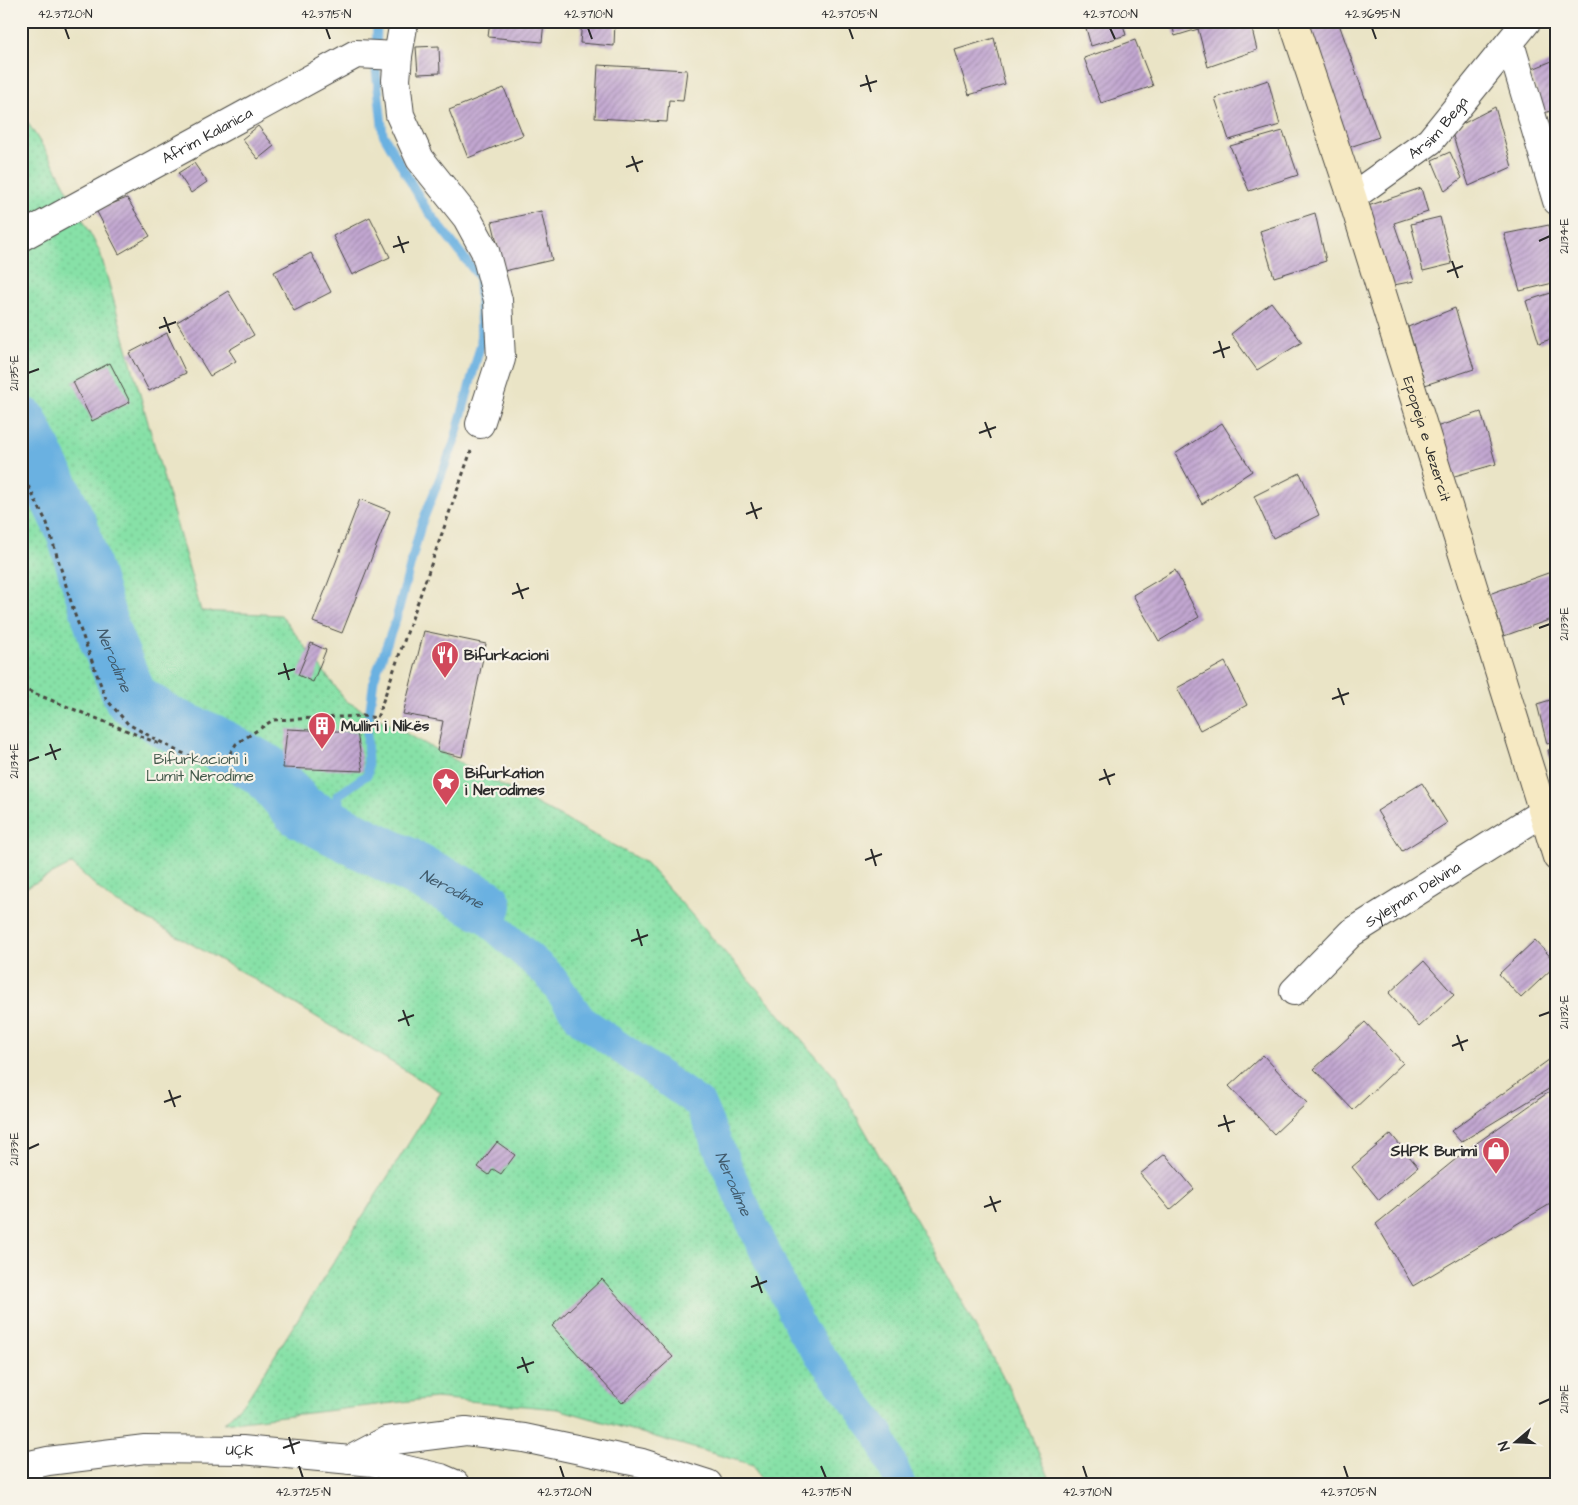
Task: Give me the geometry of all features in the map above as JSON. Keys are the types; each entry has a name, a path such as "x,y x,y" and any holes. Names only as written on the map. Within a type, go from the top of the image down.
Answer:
{"main road":[{"name":"Epopeja e Jezercit","path":"1293,21 1352,197 1557,857"}],"street":[{"path":"404,21 391,56 400,115 420,159 467,218 485,251 498,300 501,359 480,424"},
{"name":"Arsim Bega","path":"1352,197 1430,141 1528,21"},
{"path":"1510,43 1557,201"},
{"name":"Afrim Kalanica","path":"21,237 356,54 391,56"},
{"name":"Sylejman Delvina","path":"1294,991 1351,933 1542,813"},
{"path":"350,1460 386,1441 466,1431 524,1438 642,1464 708,1484"},
{"name":"UÇK","path":"21,1467 48,1460 145,1449 242,1450 381,1464 441,1478 455,1484"}],"path":[{"path":"21,688 212,764 226,760 236,744 273,720 362,716 377,718 480,424"},
{"path":"21,472 47,523 75,615 106,699 128,724 177,751"}],"green space":[{"name":"Bifurkacioni i Lumit Nerodime","path":"21,112 52,161 100,252 201,611 281,615 346,701 646,863 833,1075 930,1244 1016,1401 1052,1484 763,1484 753,1465 558,1409 435,1398 224,1423 248,1398 441,1092 247,975 109,898 72,864 21,890"}],"building":[{"path":"490,21 544,21 542,42 488,37"},
{"path":"582,21 615,21 614,46 580,43"},
{"path":"1084,21 1122,21 1126,35 1091,46"},
{"path":"1171,21 1195,21 1198,29 1175,36"},
{"path":"1216,21 1250,21 1257,50 1208,67 1198,29"},
{"path":"1325,21 1338,21 1379,137 1347,148 1305,28"},
{"path":"994,38 1005,84 969,95 955,50"},
{"path":"1135,40 1153,86 1101,103 1084,58"},
{"path":"439,46 440,73 418,74 416,47"},
{"path":"1557,59 1557,109 1544,113 1530,70"},
{"path":"598,65 687,70 683,101 669,100 667,122 595,118"},
{"path":"1268,80 1280,125 1229,140 1215,98"},
{"path":"504,88 523,135 468,158 449,110"},
{"path":"1495,107 1512,167 1469,186 1451,130"},
{"path":"258,126 274,146 258,159 242,139"},
{"path":"1283,131 1298,175 1249,191 1230,146"},
{"path":"1450,152 1462,178 1445,191 1432,160"},
{"path":"194,163 207,182 191,193 178,173"},
{"path":"1421,188 1428,212 1394,223 1414,281 1389,286 1365,207"},
{"path":"127,198 150,236 119,254 96,210"},
{"path":"541,211 552,260 504,271 492,222"},
{"path":"1315,213 1326,261 1274,277 1260,231"},
{"path":"370,217 390,257 352,275 333,236"},
{"path":"1440,217 1452,264 1423,271 1411,224"},
{"path":"1549,225 1557,254 1557,282 1520,291 1504,234"},
{"path":"311,253 331,292 294,311 274,272"},
{"path":"228,291 254,335 229,350 236,361 210,376 177,322"},
{"path":"1557,291 1557,337 1539,343 1526,301"},
{"path":"1271,302 1302,342 1257,370 1231,334"},
{"path":"1455,308 1474,369 1425,385 1408,327"},
{"path":"167,333 186,373 149,391 129,353"},
{"path":"110,363 130,402 92,421 73,382"},
{"path":"1481,412 1496,464 1451,477 1436,427"},
{"path":"1222,423 1252,471 1202,504 1175,454"},
{"path":"1300,473 1319,515 1273,538 1254,496"},
{"path":"360,499 390,511 342,633 313,622"},
{"path":"1175,570 1199,617 1159,641 1133,595"},
{"path":"1551,572 1557,589 1557,617 1504,636 1489,594"},
{"name":"Bifurkacioni","path":"424,631 486,644 462,757 437,751 443,721 403,714"},
{"path":"311,643 326,650 313,682 298,675"},
{"path":"1225,662 1247,705 1200,730 1177,688"},
{"path":"1557,698 1557,741 1547,744 1537,704"},
{"name":"Mulliri i Nikës","path":"287,729 357,732 363,771 283,768"},
{"path":"1557,748 1557,784 1556,784 1548,750"},
{"path":"1422,783 1447,823 1402,851 1377,811"},
{"path":"1535,940 1557,964 1521,998 1499,974"},
{"path":"1424,961 1454,995 1419,1027 1389,993"},
{"path":"1365,1022 1403,1063 1353,1110 1314,1069"},
{"path":"1557,1054 1557,1084 1461,1142 1451,1131"},
{"path":"1263,1055 1307,1103 1274,1134 1229,1086"},
{"name":"SHPK Burimi","path":"1557,1090 1557,1200 1413,1286 1376,1224 1467,1150 1546,1094"},
{"path":"1391,1134 1418,1167 1379,1200 1352,1167"},
{"path":"497,1142 515,1155 501,1174 493,1169 489,1175 478,1167"},
{"path":"1165,1154 1194,1189 1170,1210 1140,1174"},
{"path":"602,1279 673,1357 622,1403 552,1326"}],"waterway":[{"path":"377,21 376,70 383,134 425,207 479,277 481,343 454,443 421,525 396,619 374,679 367,731 368,774 337,796 343,811 417,844 485,905"},
{"name":"Nerodime","path":"21,423 72,529 106,639 131,698 168,723 212,741 266,771 300,811 485,905"},
{"name":"Nerodime","path":"485,905 493,925 549,975 581,1020 700,1104 742,1202 802,1331 879,1434 900,1484"}],"place":[{"name":"Bifurkacioni","path":"445,679"},
{"name":"Mulliri i Nikës","path":"322,750"},
{"name":"Bifurkation i Nerodimes","path":"446,806"},
{"name":"SHPK Burimi","path":"1496,1175"}]}
